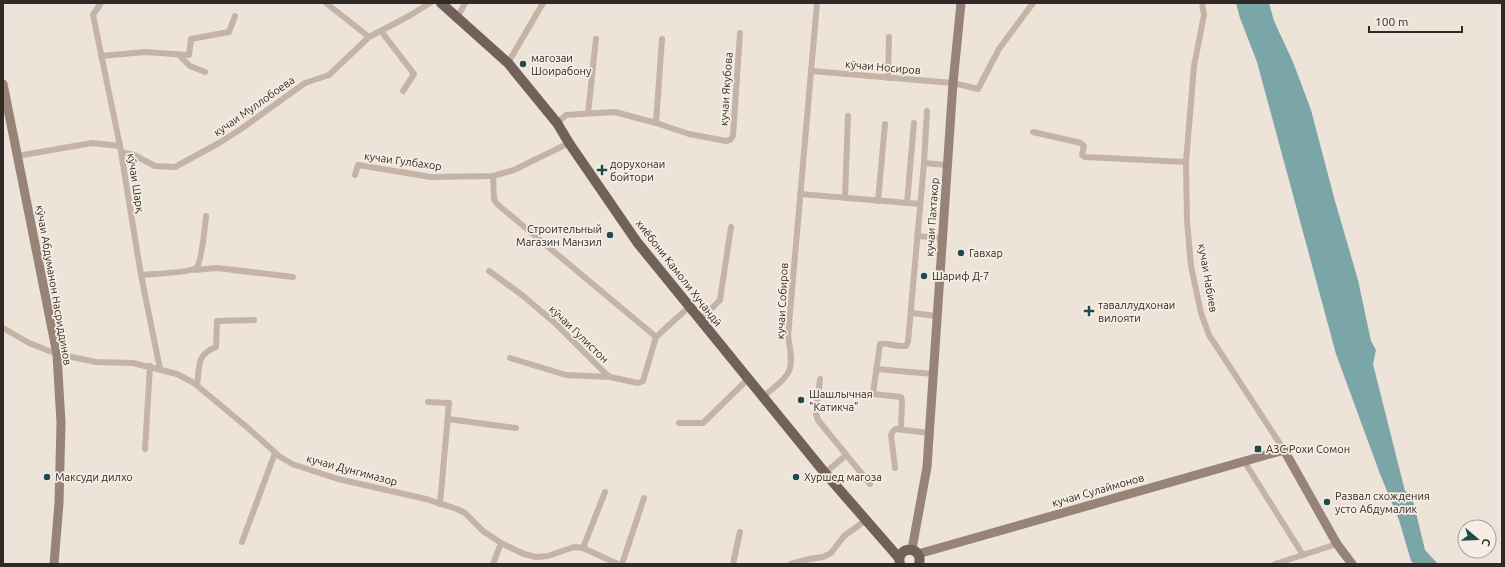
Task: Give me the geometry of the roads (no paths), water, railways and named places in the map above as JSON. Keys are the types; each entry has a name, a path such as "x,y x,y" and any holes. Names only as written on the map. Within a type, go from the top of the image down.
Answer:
{"main road":[{"name":"хиёбони Камоли Хуҷандӣ","path":"441,3 508,63 557,123 637,242 824,473 899,561"},
{"name":"кучаи Пахтакор","path":"916,557 927,467 953,83 961,3"},
{"name":"кӯчаи Абдуманон Насриддинов","path":"3,84 57,354 61,430 59,503 54,564"},
{"name":"кучаи Сулаймонов","path":"916,557 1284,450"},
{"name":"кучаи Набиев","path":"1284,450 1337,544 1352,564"},
{"path":"885,544 906,547 916,557"},
{"path":"899,561 902,552 916,557"}],"street":[{"name":"кӯчаи Шарқ","path":"101,3 93,15 120,149 141,275 160,369"},
{"path":"326,3 369,37"},
{"name":"кучаи Муллобоева","path":"17,156 92,143 120,149 134,154 155,166 175,167 241,129 305,83 329,75 369,37 430,3"},
{"path":"457,18 465,3"},
{"path":"508,63 543,3"},
{"name":"кучаи Собиров","path":"763,397 785,377 791,368 792,356 788,336 817,3"},
{"name":"кӯчаи Носиров","path":"811,71 953,83 978,89 999,49 1033,3"},
{"name":"кучаи Набиев","path":"1202,3 1204,15 1194,66 1186,162 1186,221 1191,266 1201,313 1209,335 1284,450"},
{"path":"101,56 145,52 189,55 191,39 229,32 235,16"},
{"path":"381,31 414,74 403,91"},
{"name":"кучаи Якубова","path":"557,123 566,115 588,112 614,112 656,123 689,134 726,141 730,140 733,136 740,33"},
{"path":"888,78 890,36"},
{"path":"588,112 596,39"},
{"path":"656,123 662,39"},
{"path":"179,55 190,66 205,72"},
{"name":"кучаи Пахтакор","path":"901,430 901,397 873,394 880,344 882,342 897,347 906,346 908,342 924,163 927,111"},
{"path":"845,198 848,116"},
{"path":"907,203 914,123"},
{"path":"878,201 884,124"},
{"path":"1032,132 1081,143 1084,146 1081,153 1085,157 1186,162"},
{"name":"кучаи Гулбахор","path":"355,174 358,165 431,177 493,176 514,170 569,143"},
{"path":"924,163 947,165"},
{"path":"493,176 494,199 497,204 656,337 689,307"},
{"path":"800,194 920,204"},
{"path":"192,270 197,268 200,261 206,216"},
{"path":"700,320 720,300 730,228"},
{"path":"917,236 942,238"},
{"path":"141,275 217,268 293,277"},
{"name":"кӯчаи Гулистон","path":"489,271 522,295 555,323 610,377 638,383 643,381 656,337"},
{"path":"911,313 937,316"},
{"path":"197,385 201,358 206,351 216,347 217,321 254,320"},
{"name":"кучаи Дунгимазор","path":"3,328 28,343 57,354 96,362 133,363 150,366 177,374 197,385 249,428 275,453 292,464 338,479 457,509 465,513 483,530 501,543 524,554 536,557 548,556 574,547 583,548"},
{"path":"510,358 566,375 610,377"},
{"path":"144,450 150,366"},
{"path":"876,369 933,374"},
{"path":"680,423 703,423 748,379"},
{"path":"820,379 816,414 818,420 870,484"},
{"path":"428,402 449,402 440,504"},
{"path":"448,419 516,428"},
{"path":"895,468 891,435 893,431 896,429 929,433"},
{"path":"242,542 275,453"},
{"path":"824,473 846,455"},
{"path":"1244,461 1304,555"},
{"path":"605,492 583,548 618,564"},
{"path":"622,564 644,498"},
{"path":"791,564 809,562 831,553 844,536 865,521"},
{"path":"733,564 740,532"},
{"path":"493,564 501,543"},
{"path":"1275,564 1337,544"}],"water":[{"path":"1236,3 1269,3 1274,21 1293,62 1311,110 1358,280 1371,341 1376,350 1373,364 1405,491 1412,496 1425,550 1438,564 1414,564 1411,561 1399,520 1380,474 1336,354 1257,62 1240,18"}],"place":[{"name":"магозаи Шоирабону","path":"523,64"},
{"name":"дорухонаи бойтори","path":"602,170"},
{"name":"Строительный Магазин Манзил","path":"610,235"},
{"name":"Гавхар","path":"961,253"},
{"name":"Шариф Д-7","path":"924,276"},
{"name":"таваллудхонаи вилояти","path":"1089,311"},
{"name":"Шашлычная \"Катикча\"","path":"801,400"},
{"name":"АЗС Рохи Сомон","path":"1258,449"},
{"name":"Максуди дилхо","path":"47,477"},
{"name":"Хуршед магоза","path":"796,477"},
{"name":"Развал схождения усто Абдумалик","path":"1327,502"}]}
